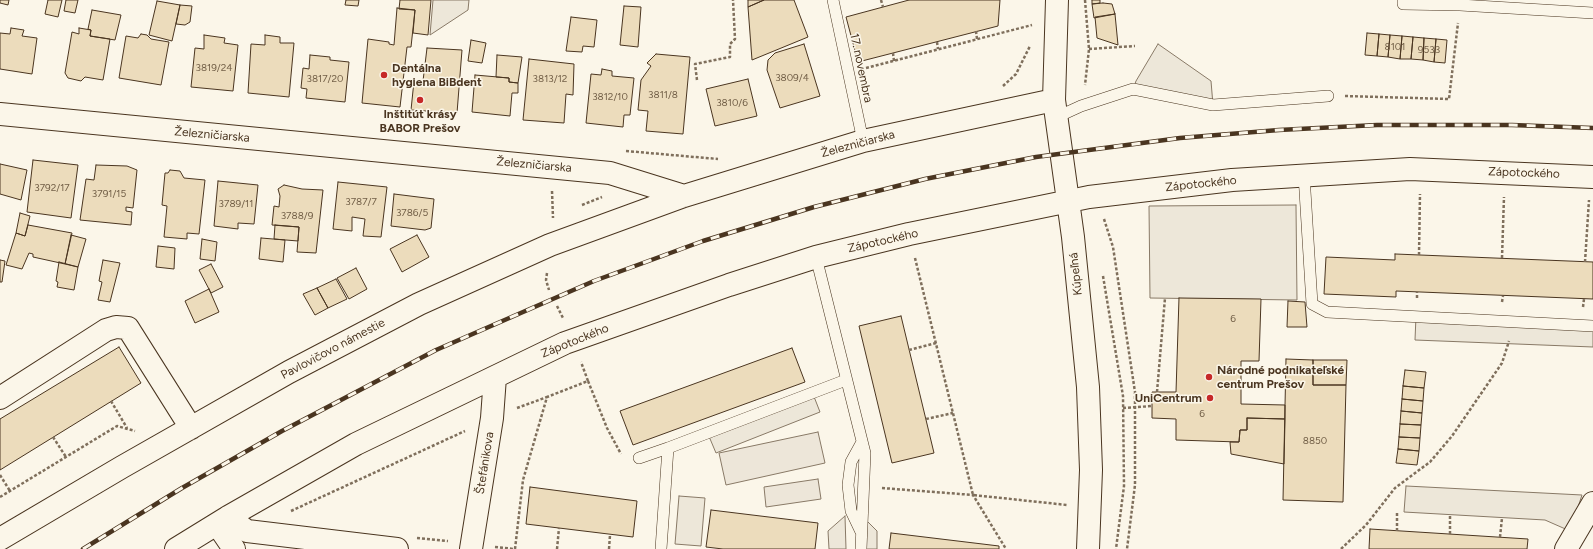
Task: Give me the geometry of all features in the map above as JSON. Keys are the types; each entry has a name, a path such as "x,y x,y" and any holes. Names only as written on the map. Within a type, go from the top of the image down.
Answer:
{"street":[{"name":"Kúpeľná","path":"1057,0 1055,109 1066,201 1073,237 1088,387 1091,470 1088,549"},
{"name":"Železničiarska","path":"0,114 603,172 684,196 863,141 1055,109"},
{"name":"Zápotockého","path":"495,377 573,340 722,287 816,257 909,234 1066,201 1232,180 1304,182 1410,169 1591,187"},
{"name":"Pavlovičovo námestie","path":"0,539 289,372 419,304 550,245 684,196"},
{"path":"0,398 106,330 116,327 128,328 190,428"},
{"path":"176,549 223,520 356,444 495,377"},
{"name":"Štefánikova","path":"471,549 492,418 495,377"},
{"path":"1566,549 1593,502"},
{"path":"223,520 234,549"},
{"path":"223,520 247,531 397,549"}],"lane":[{"name":"17. novembra","path":"833,0 863,141"},
{"path":"1403,0 1403,4 1460,2 1593,14"},
{"path":"1055,109 1081,106 1133,89 1213,105 1328,96"},
{"path":"1304,182 1312,304 1327,312 1593,326"},
{"path":"816,257 865,453 861,549"},
{"path":"639,458 846,380"},
{"path":"862,442 851,462 848,485 851,511 862,534"},
{"path":"661,549 668,448"}],"path":[{"path":"697,80 695,64 730,57 730,44 735,39 732,0"},
{"path":"882,0 883,7"},
{"path":"1081,106 1087,72 1089,49 1085,0"},
{"path":"1328,96 1449,99 1460,2"},
{"path":"1032,32 1033,19"},
{"path":"848,73 1033,25"},
{"path":"976,31 977,39"},
{"path":"1001,87 1016,74 1030,48 1031,40"},
{"path":"937,42 938,49"},
{"path":"1089,49 1135,46"},
{"path":"893,53 894,61"},
{"path":"623,151 726,160"},
{"path":"582,206 618,191 632,181"},
{"path":"1585,262 1591,187"},
{"path":"1419,255 1420,188"},
{"path":"1502,258 1505,191"},
{"path":"1096,196 1113,247 1135,392 1135,486 1127,549"},
{"path":"553,218 560,215"},
{"path":"909,234 973,495 1006,549"},
{"path":"1103,273 1123,408 1124,486 1116,549"},
{"path":"546,280 549,290"},
{"path":"1157,392 1165,298"},
{"path":"557,306 562,316"},
{"path":"1341,549 1366,526 1395,488 1430,462 1452,436 1502,363 1517,322"},
{"path":"573,340 607,428 624,460"},
{"path":"909,350 936,343"},
{"path":"283,514 492,418 588,381"},
{"path":"515,549 523,480 547,397"},
{"path":"111,401 128,428"},
{"path":"1123,408 1152,406"},
{"path":"926,418 953,413"},
{"path":"54,437 66,457"},
{"path":"0,475 10,491"},
{"path":"864,487 973,495 1090,507"},
{"path":"1397,512 1397,531"},
{"path":"1450,515 1450,534"},
{"path":"1500,537 1502,518"},
{"path":"557,549 559,528"},
{"path":"609,549 610,535"}],"shaded area":[{"path":"433,0 469,0 468,10 430,35"},
{"path":"1158,44 1211,81 1213,105 1133,89 1136,81"},
{"path":"1296,205 1297,300 1150,298 1149,206"},
{"path":"1416,316 1593,326 1593,347 1415,340"},
{"path":"813,394 820,412 716,453 708,434"},
{"path":"818,432 825,463 726,485 719,453"},
{"path":"818,479 821,499 766,507 764,487"},
{"path":"1406,486 1582,495 1570,531 1545,520 1404,512"},
{"path":"679,496 705,498 701,546 675,544"},
{"path":"845,516 846,549 829,549 828,531"},
{"path":"862,516 877,531 877,549 861,549"}],"building":[{"path":"0,0 9,0 8,5 0,3"},
{"path":"48,0 62,0 58,17 45,14"},
{"path":"66,0 78,0 75,13 64,11"},
{"path":"346,0 359,0 358,6 345,5"},
{"path":"400,0 431,0 428,35 413,33 415,10 399,9"},
{"path":"748,0 764,0 748,7"},
{"path":"764,0 794,0 808,37 752,60 748,7"},
{"path":"909,0 1000,0 998,26 858,62 846,17"},
{"path":"1092,0 1100,0 1100,3 1092,4"},
{"path":"157,1 180,5 172,41 149,35"},
{"path":"1092,4 1112,4 1115,14 1094,18"},
{"path":"180,5 192,6 190,22 185,25 176,24"},
{"path":"624,6 641,7 638,47 620,45"},
{"name":"Dentálna hygiena BiBdent","path":"397,8 415,10 411,47 407,47 400,107 362,103 368,39 389,42 389,44 394,45"},
{"path":"92,10 121,15 115,40 90,36 91,30 88,29"},
{"path":"1115,14 1118,45 1097,38 1095,17"},
{"path":"571,17 597,20 594,47 583,46 582,52 566,51"},
{"path":"11,28 24,30 22,36 37,38 32,74 0,69 0,33 10,34"},
{"path":"79,28 91,30 90,36 110,39 103,80 85,77 81,81 68,78 65,73 72,32 79,34"},
{"path":"1367,33 1379,34 1377,56 1365,55"},
{"path":"141,34 147,35 151,39 169,42 161,85 119,78 126,36 138,38"},
{"path":"1379,34 1390,35 1388,57 1377,56"},
{"path":"204,35 225,38 224,43 238,45 233,91 191,87 195,48 204,49"},
{"path":"265,35 280,37 280,43 294,43 289,97 248,93 251,44 265,45"},
{"path":"1390,35 1402,36 1400,59 1388,57"},
{"path":"1402,36 1413,37 1411,59 1400,59"},
{"path":"1413,37 1424,38 1423,60 1411,59"},
{"path":"1424,38 1436,39 1434,62 1423,60"},
{"path":"1436,39 1447,40 1445,63 1434,62"},
{"path":"471,40 486,43 482,63 468,61"},
{"path":"804,44 820,96 780,108 767,70 768,60 775,53"},
{"path":"427,48 462,50 457,113 411,110 414,81 423,81"},
{"path":"656,54 690,57 683,134 646,131 648,111 638,110 641,80 651,66 647,63"},
{"path":"310,55 330,57 330,60 349,62 345,102 306,98 307,89 301,88 303,68 309,69"},
{"path":"497,55 522,57 518,83 509,82 509,78 496,77"},
{"path":"529,59 574,64 573,95 566,94 564,123 523,120"},
{"path":"602,69 612,71 612,76 634,78 630,115 624,115 623,127 586,123 591,74 601,75"},
{"path":"475,75 509,78 509,82 518,83 518,93 512,93 510,116 472,112"},
{"path":"748,79 757,116 715,126 706,89"},
{"path":"33,160 78,165 71,218 27,212"},
{"path":"0,164 27,170 21,200 0,194"},
{"path":"96,165 127,166 137,170 133,208 126,207 126,211 132,212 131,225 80,220 86,179 94,180"},
{"path":"170,170 180,171 184,178 205,180 199,234 187,233 187,239 164,237 167,206 162,205 165,173 168,173"},
{"path":"218,181 258,185 254,224 238,223 238,229 214,226"},
{"path":"338,182 387,187 381,237 363,236 365,219 352,217 352,231 333,229"},
{"path":"284,185 302,189 323,190 316,253 297,252 299,227 272,225 274,206 279,207 280,196 278,189"},
{"path":"394,194 434,199 431,228 425,230 391,226"},
{"path":"20,213 30,216 25,236 16,233"},
{"path":"28,225 72,233 65,264 33,257 33,254 29,253 22,269 6,265 16,233 25,236"},
{"path":"275,225 299,227 298,241 274,239"},
{"path":"71,235 86,239 78,267 65,264"},
{"path":"417,235 429,257 402,272 390,249"},
{"path":"261,238 285,240 283,262 259,259"},
{"path":"202,239 217,242 215,261 200,259"},
{"path":"158,246 175,248 174,269 156,267"},
{"path":"1395,254 1593,262 1593,299 1396,291 1396,297 1324,294 1326,257 1395,260"},
{"path":"0,260 5,261 2,282 0,282"},
{"path":"103,260 120,263 110,302 98,300 102,282 99,281"},
{"path":"59,262 78,267 74,290 57,287 58,282 56,281"},
{"path":"211,264 223,287 211,293 199,270"},
{"path":"356,268 367,289 349,299 337,278"},
{"path":"336,279 347,299 328,308 317,288"},
{"path":"317,288 328,308 315,315 303,294"},
{"path":"209,289 219,312 195,323 185,301"},
{"name":"Národné podnikateľské centrum Prešov","path":"1179,298 1261,299 1259,361 1241,361 1241,404 1285,405 1285,419 1247,418 1247,430 1240,430 1239,442 1176,440 1176,419 1152,418 1152,392 1176,392"},
{"path":"1288,301 1305,302 1307,327 1287,327"},
{"path":"901,316 934,453 892,463 859,326"},
{"path":"119,347 141,383 0,470 0,419"},
{"path":"792,348 805,382 633,445 620,411"},
{"path":"1286,359 1313,360 1313,385 1346,385 1343,502 1283,500"},
{"path":"1313,360 1347,360 1346,385 1313,385"},
{"path":"1405,370 1426,372 1424,388 1403,386"},
{"path":"1403,386 1424,388 1423,401 1402,399"},
{"path":"1402,399 1423,401 1422,413 1401,411"},
{"path":"1401,411 1422,413 1421,425 1400,424"},
{"path":"1247,418 1285,419 1284,464 1231,454 1230,442 1239,442 1240,430 1247,430"},
{"path":"1400,424 1421,425 1420,438 1399,437"},
{"path":"1399,437 1420,438 1419,451 1398,449"},
{"path":"1398,449 1419,451 1417,465 1396,463"},
{"path":"530,487 637,501 633,537 526,524"},
{"path":"711,510 818,523 815,549 723,549 706,547"},
{"path":"1370,529 1528,539 1527,549 1369,549"},
{"path":"891,533 999,546 999,549 889,549"}],"railway":[{"path":"83,549 182,488 282,431 436,350 594,281 703,241 814,207 925,179 1036,157 1180,138 1279,130 1377,125 1512,125 1593,128"}],"place":[{"name":"Dentálna hygiena BiBdent","path":"384,75"},
{"name":"Inštitút krásy BABOR Prešov","path":"420,100"},
{"name":"Národné podnikateľské centrum Prešov","path":"1209,377"},
{"name":"UniCentrum","path":"1210,398"}]}
